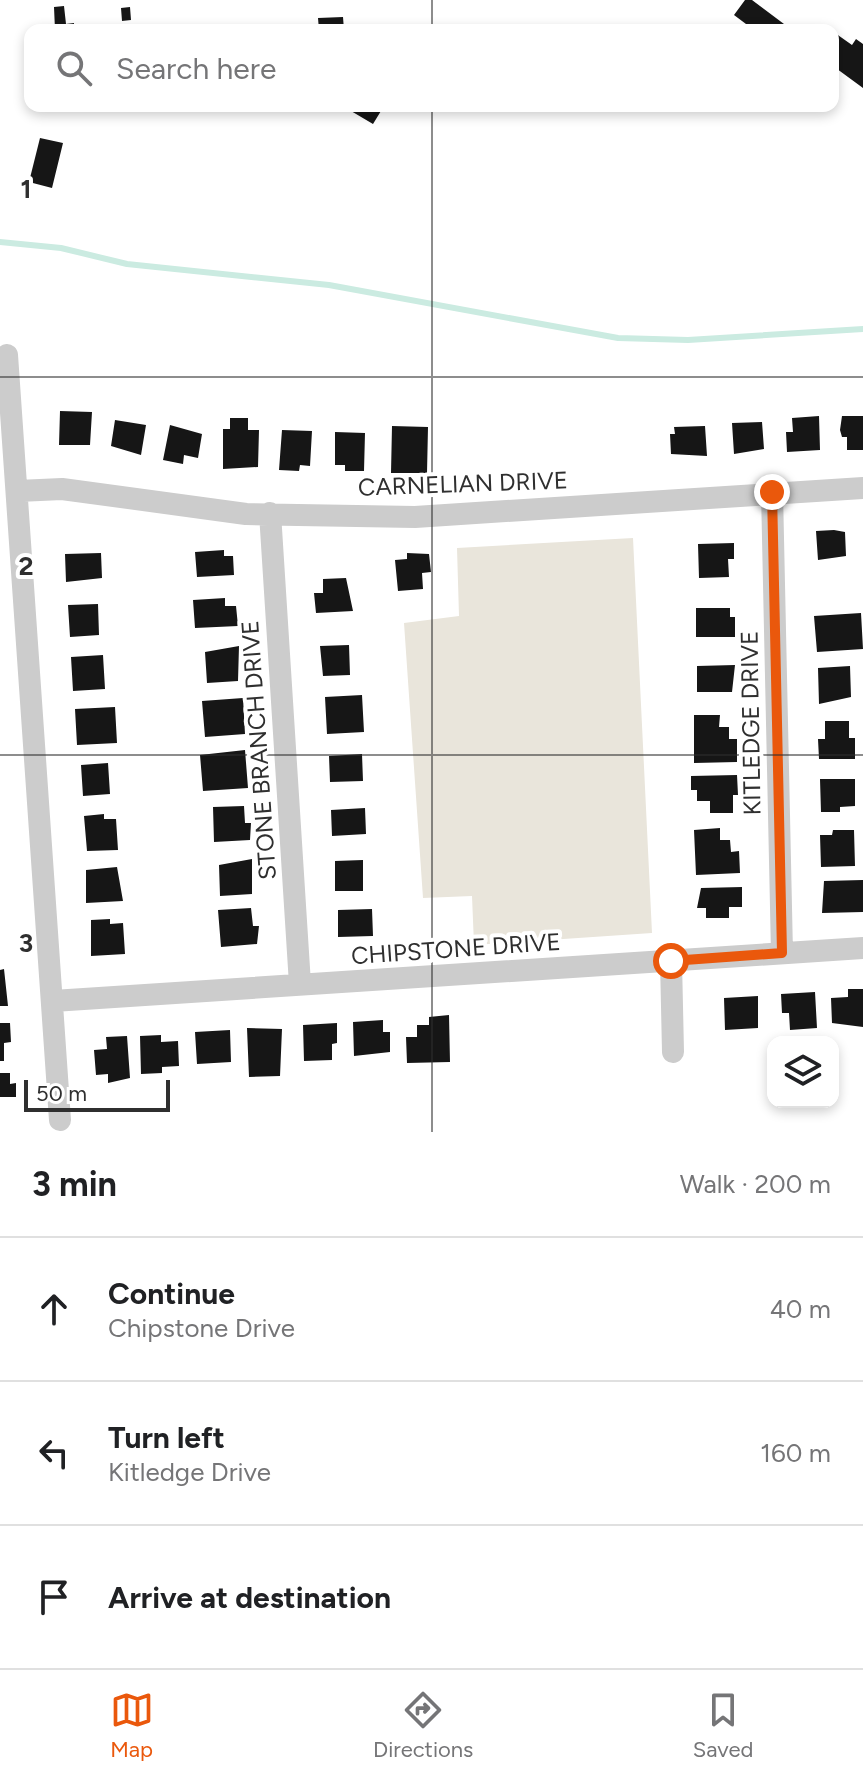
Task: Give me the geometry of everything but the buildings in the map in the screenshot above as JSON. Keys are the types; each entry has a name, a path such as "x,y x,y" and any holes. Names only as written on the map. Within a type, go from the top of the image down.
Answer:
{"street":[{"path":"7,355 60,1120"},
{"name":"CARNELIAN DRIVE","path":"18,491 62,489 246,514 415,517 863,488"},
{"name":"KITLEDGE DRIVE","path":"772,492 782,953"},
{"name":"STONE BRANCH DRIVE","path":"270,513 300,984"},
{"name":"CHIPSTONE DRIVE","path":"53,1001 863,948"},
{"path":"671,961 673,1052"}],"shaded area":[{"path":"633,538 652,933 474,945 472,896 423,898 404,623 459,616 457,548"}],"waterway":[{"path":"0,242 61,248 127,264 329,285 618,338 688,340 863,329"}],"route":[{"path":"671,961 782,953 772,492"}]}
